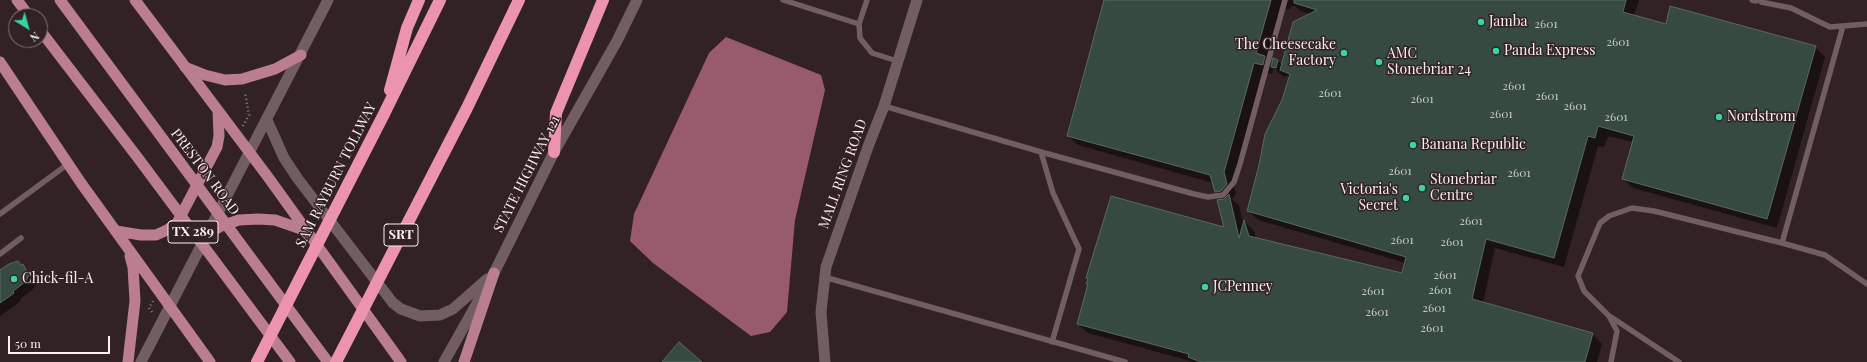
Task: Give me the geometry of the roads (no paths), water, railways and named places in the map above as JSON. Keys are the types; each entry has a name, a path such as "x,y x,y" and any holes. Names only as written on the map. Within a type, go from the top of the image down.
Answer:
{"highway":[{"path":"384,114 407,28 419,0"},
{"name":"SAM RAYBURN TOLLWAY","path":"257,362 420,44 440,0"},
{"name":"SRT","path":"336,362 466,108 519,0"},
{"path":"554,152 556,113 603,0"}],"main road":[{"name":"PRESTON ROAD","path":"60,0 328,362"},
{"path":"135,0 307,231 401,362"},
{"path":"141,362 301,55 328,0"},
{"name":"STATE HIGHWAY 121","path":"444,362 494,273 554,152 617,41 637,0"},
{"name":"MALL RING ROAD","path":"825,362 821,312 824,276 869,144 884,106 916,0"},
{"name":"TX 289","path":"48,40 138,158 290,362"},
{"path":"185,66 225,80 242,79 275,69 301,55"},
{"path":"0,62 68,164 210,362"},
{"path":"116,231 141,235 156,235 177,223 217,147 219,136 218,111"},
{"path":"267,120 284,158 298,179 393,303 401,309 420,316 440,315 453,309 494,273"},
{"path":"208,234 221,226 239,220 258,219 275,220 307,231"},
{"path":"128,247 133,267 135,294 128,362"},
{"path":"464,362 494,273"}],"lane":[{"path":"783,0 859,24"},
{"path":"867,0 859,24 860,38 872,53 897,60"},
{"path":"884,106 1041,152 1194,194 1208,197 1223,195 1234,182 1240,164 1285,0"},
{"path":"1757,1 1774,2 1791,8 1830,27 1867,24"},
{"path":"1782,243 1843,26"},
{"path":"1041,152 1053,193 1079,249 1052,342"},
{"path":"0,214 68,164"},
{"path":"1679,362 1609,316 1584,291 1578,276 1600,224 1609,216 1632,208 1654,211 1782,243 1825,255 1867,284"},
{"path":"0,254 21,238"},
{"path":"824,276 1125,362"},
{"path":"1609,316 1617,331 1611,362"}],"place":[{"name":"Jamba","path":"1481,22"},
{"name":"Panda Express","path":"1496,51"},
{"name":"The Cheesecake Factory","path":"1344,53"},
{"name":"AMC Stonebriar 24","path":"1379,62"},
{"name":"Nordstrom","path":"1719,117"},
{"name":"Banana Republic","path":"1413,145"},
{"name":"Stonebriar Centre","path":"1422,188"},
{"name":"Victoria's Secret","path":"1406,198"},
{"name":"Chick-fil-A","path":"14,279"},
{"name":"JCPenney","path":"1205,287"}]}
